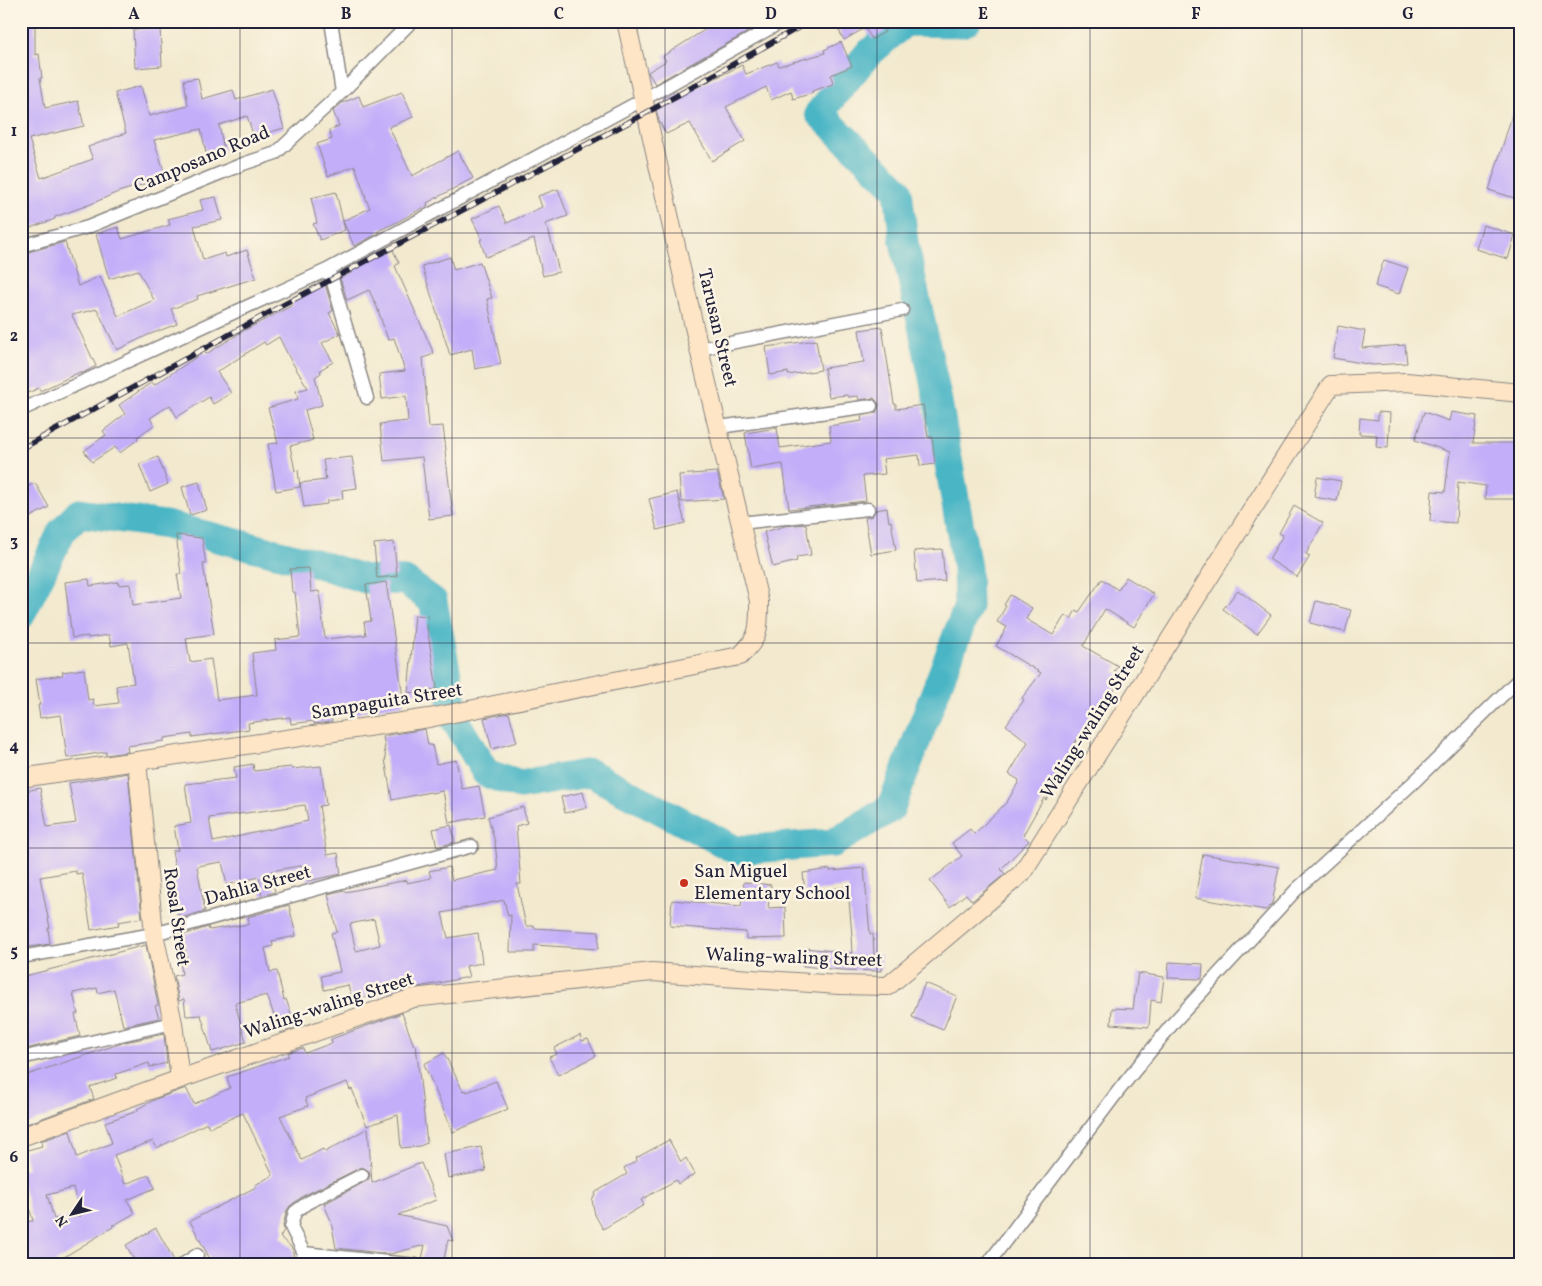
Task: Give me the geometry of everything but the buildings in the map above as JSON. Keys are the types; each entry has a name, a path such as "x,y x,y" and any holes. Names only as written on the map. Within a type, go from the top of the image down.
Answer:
{"street":[{"path":"331,21 342,92"},
{"name":"Camposano Road","path":"21,246 88,227 243,164 276,153 342,92 412,21"},
{"name":"Tarusan Street","path":"626,21 759,601 759,625 752,644"},
{"path":"21,410 327,270 644,99 783,21"},
{"path":"327,270 332,279 367,398"},
{"path":"700,349 902,310"},
{"name":"Waling-waling Street","path":"21,1137 180,1079 413,998 652,972 839,985 888,986 1022,873 1331,385 1406,382 1521,393"},
{"path":"719,427 870,406"},
{"path":"740,523 868,509"},
{"name":"Sampaguita Street","path":"21,778 453,714 740,656 752,644"},
{"path":"987,1265 1119,1090 1174,1022 1296,890 1416,780 1521,677"},
{"name":"Rosal Street","path":"137,761 154,934 173,1023 180,1079"},
{"name":"Dahlia Street","path":"21,957 154,934 472,846"},
{"path":"21,1058 173,1023"},
{"path":"362,1175 307,1203 295,1212 291,1227 302,1259 416,1265"},
{"path":"182,1265 197,1255"}],"waterway":[{"path":"21,615 62,531 79,513 166,525 315,563 365,579 405,581 433,601 456,722 486,773 520,785 590,773 736,850 833,843 891,808 968,606 967,568 938,401 904,242 898,190 819,113 867,55 905,22 962,23 967,21"}],"railway":[{"path":"21,449 285,304 646,113 810,21"}],"place":[{"name":"San Miguel Elementary School","path":"684,883"}]}
